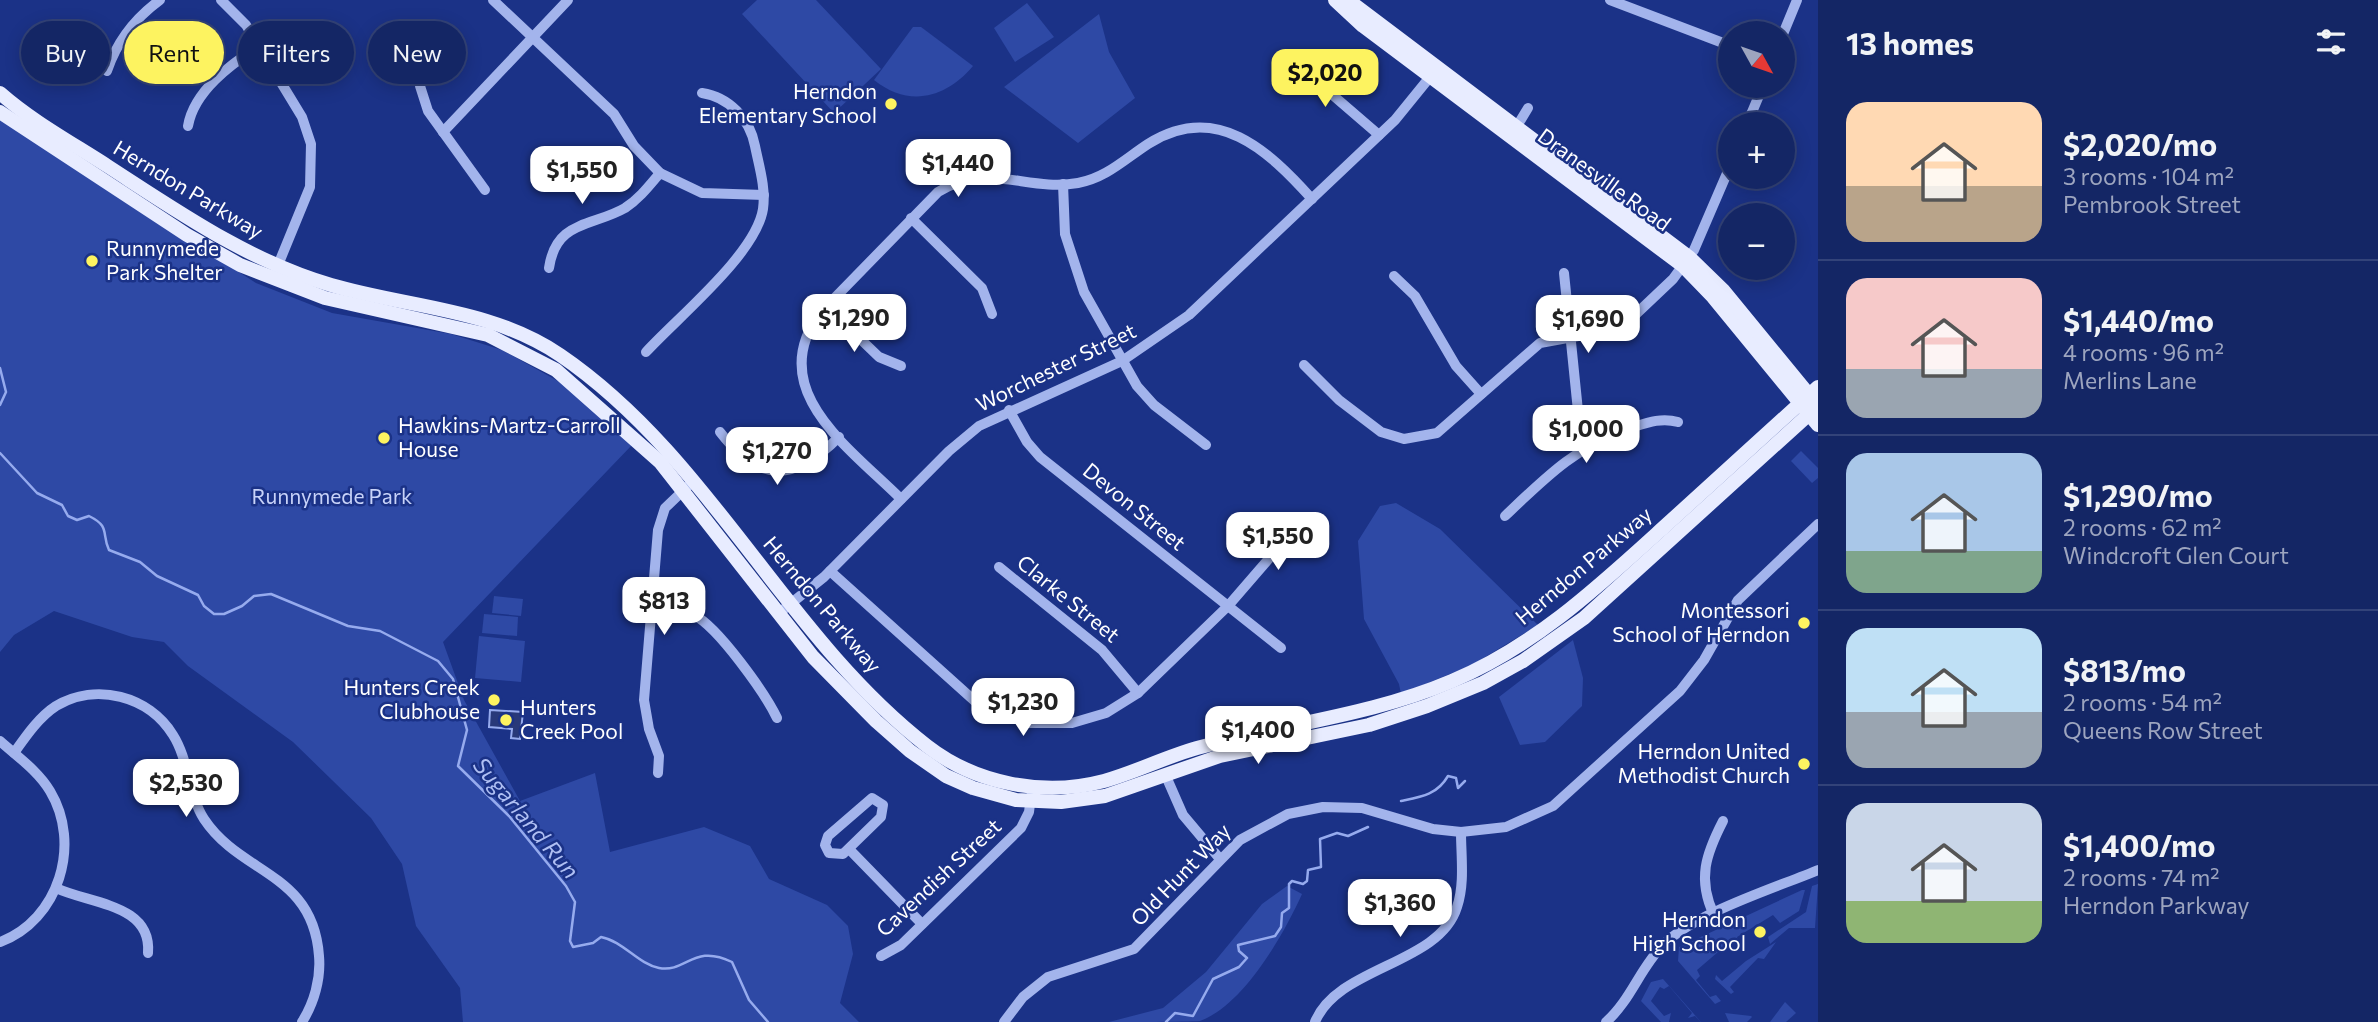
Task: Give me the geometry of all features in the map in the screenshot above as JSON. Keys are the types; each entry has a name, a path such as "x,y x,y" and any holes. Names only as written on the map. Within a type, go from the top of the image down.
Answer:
{"main road":[{"name":"Dranesville Road","path":"1335,0 1348,14 1517,126 1686,262 1713,297 1814,405"},
{"name":"Dranesville Road","path":"1348,0 1433,72 1686,262"},
{"name":"Herndon Parkway","path":"0,93 27,115 276,273"},
{"name":"Herndon Parkway","path":"0,112 204,245 367,309 460,326 517,347 549,365 585,393 689,486 785,609 928,748 982,776 1032,794 1091,799 1220,757 1390,719 1462,692 1510,668 1555,640 1590,612 1814,405"},
{"name":"Herndon Parkway","path":"1032,794 1103,781 1211,744 1381,706 1479,668 1534,637 1581,601 1814,405"}],"street":[{"path":"110,62 115,47 144,11 160,0"},
{"path":"220,0 242,21"},
{"path":"493,0 614,114 639,152 660,173 702,193 764,195"},
{"path":"443,132 568,0"},
{"path":"1610,0 1718,41"},
{"path":"1788,21 1797,0"},
{"path":"1292,60 1379,135"},
{"path":"188,126 199,99 238,61"},
{"name":"Worchester Street","path":"785,609 830,571 963,438 1010,410 1122,360 1166,333 1198,307 1379,135 1433,72"},
{"path":"276,273 310,187 313,158 302,117 282,84"},
{"path":"420,86 428,111 485,190"},
{"path":"646,352 749,243 760,220 764,195 750,128 724,100 702,93"},
{"path":"1517,126 1528,108"},
{"path":"901,499 812,407 801,371 807,334 826,306 938,192 973,177 997,176 1063,184 1102,176 1153,141 1171,133 1209,129 1241,136 1266,151 1312,199"},
{"path":"549,268 553,250 565,235 587,221 624,208 644,192 660,173"},
{"path":"1063,184 1065,234 1079,280 1122,360 1146,397 1206,444"},
{"path":"1304,365 1339,400 1371,425 1404,439 1437,433 1540,343 1600,332 1624,323 1686,262 1704,230 1721,189"},
{"path":"911,218 982,288 992,313"},
{"path":"1564,273 1578,411 1591,443"},
{"path":"1394,276 1415,296 1456,366 1481,394"},
{"path":"826,306 879,357 901,366"},
{"name":"Devon Street","path":"1010,410 1027,442 1040,457 1281,648"},
{"path":"1505,516 1563,461 1591,443 1654,420 1678,422"},
{"path":"720,432 750,464 784,472 814,461 839,437"},
{"path":"658,773 659,756 649,729 644,700 651,605 661,518 672,499 689,486"},
{"path":"830,571 963,694 994,713 1028,723 1072,723 1106,713 1138,693 1228,606 1304,518"},
{"name":"Old Hunt Way","path":"1004,1022 1023,997 1048,977 1076,965 1109,960 1134,949 1240,840 1272,821 1323,807 1362,808 1433,829 1461,832 1497,829 1523,821 1567,795 1680,691 1704,660 1738,600 1818,524"},
{"name":"Clarke Street","path":"999,567 1102,650 1138,693"},
{"path":"651,605 683,610 703,620 765,697 776,718"},
{"path":"14,753 46,714 81,696 122,697 157,715 180,748 204,820 222,840 283,883 310,919 319,948 319,978 311,1005 302,1022"},
{"path":"0,741 40,777 60,814 64,859 56,888 33,920 0,942"},
{"path":"1165,774 1182,815 1220,859"},
{"name":"Cavendish Street","path":"881,956 901,945 1021,828 1032,794"},
{"path":"876,798 883,805 883,814 849,849 843,854 834,855 827,849 826,840 867,799 876,798"},
{"path":"1714,915 1707,901 1704,869 1708,851 1723,821"},
{"path":"1315,1022 1323,1007 1339,993 1432,939 1449,925 1460,895 1461,832"},
{"path":"849,849 922,924"},
{"path":"1606,1022 1623,1005 1655,953 1677,933 1818,870"},
{"path":"56,888 131,914 144,927 148,953"}],"green space":[{"path":"757,0 816,0 881,69 834,113 742,14"},
{"path":"1027,3 1054,37 1015,62 994,28"},
{"path":"1099,14 1109,52 1135,98 1078,143 1004,87"},
{"path":"913,27 921,27 973,66 951,86 926,96 900,94 887,89 874,80"},
{"name":"Runnymede Park","path":"0,119 256,283 332,313 451,334 502,350 565,385 632,445 443,642 464,700 520,801 595,773 610,852 704,827 750,846 769,879 827,905 848,926 853,954 840,1003 859,1022 463,1022 460,988 416,926 402,864 371,818 293,742 188,666 164,642 132,637 54,611 14,635 0,652"},
{"path":"1801,451 1818,468 1818,478 1812,483 1791,461"},
{"path":"1396,503 1440,529 1538,625 1472,665 1401,694 1399,684 1364,619 1358,541 1380,506"},
{"path":"494,596 523,599 521,616 492,613"},
{"path":"484,614 518,617 517,636 482,633"},
{"path":"479,636 525,641 521,682 475,678"},
{"path":"1573,640 1583,678 1582,706 1545,742 1520,745 1499,697"},
{"path":"1818,884 1815,928 1789,928 1770,944 1768,937 1806,912 1812,886"},
{"path":"1287,886 1302,894 1285,928 1247,984 1216,1013 1200,1021 1109,1022 1163,1008 1206,972 1262,904"},
{"path":"1805,890 1799,911 1780,923 1773,915 1737,937 1739,944 1732,940 1697,970 1700,976 1696,980 1710,997 1716,995 1721,1001 1715,1004 1678,961 1679,947"},
{"path":"1776,942 1764,959 1758,958 1730,987 1734,992 1731,994 1715,979 1716,975 1722,981 1746,961"},
{"path":"1663,979 1701,1022 1695,1016 1688,1018 1692,1013 1669,986 1664,989 1660,987 1651,1001 1664,1016 1671,1013 1669,1022 1661,1022 1641,1001 1651,982"},
{"path":"1785,1002 1796,1013 1786,1022 1770,1022"},
{"path":"1725,1013 1752,1017 1747,1022 1729,1022"}],"shaded area":[{"name":"Hunters Creek Pool","path":"490,710 523,712 520,739 511,738 512,729 489,727"}],"waterway":[{"name":"Sugarland Run","path":"0,368 6,392 0,405"},
{"name":"Sugarland Run","path":"0,453 37,493 62,505 68,516 77,520 89,516 96,520 103,527 109,550 140,562 157,576 198,595 204,606 214,614 224,614 242,606 254,596 271,594 348,626 380,631 438,661 453,679 467,730 458,766 509,816 566,886 575,902 570,941 573,947 593,943 601,937 659,968 677,966 699,957 719,957 732,962 749,1000 768,1022"},
{"path":"1401,801 1434,791 1448,776 1456,778 1458,788 1465,781"},
{"path":"1166,1022 1175,1013 1193,1016 1213,979 1239,967 1247,958 1239,951 1238,945 1275,936 1281,927 1282,913 1289,908 1289,884 1292,881 1303,884 1307,881 1308,870 1321,867 1320,839 1337,833 1348,836 1368,827"}],"place":[{"name":"Herndon Elementary School","path":"891,104"},
{"name":"Runnymede Park Shelter","path":"92,261"},
{"name":"Hawkins-Martz-Carroll House","path":"384,438"},
{"name":"Montessori School of Herndon","path":"1804,623"},
{"name":"Hunters Creek Clubhouse","path":"494,700"},
{"name":"Hunters Creek Pool","path":"506,720"},
{"name":"Herndon United Methodist Church","path":"1804,764"},
{"name":"Herndon High School","path":"1760,932"}]}
